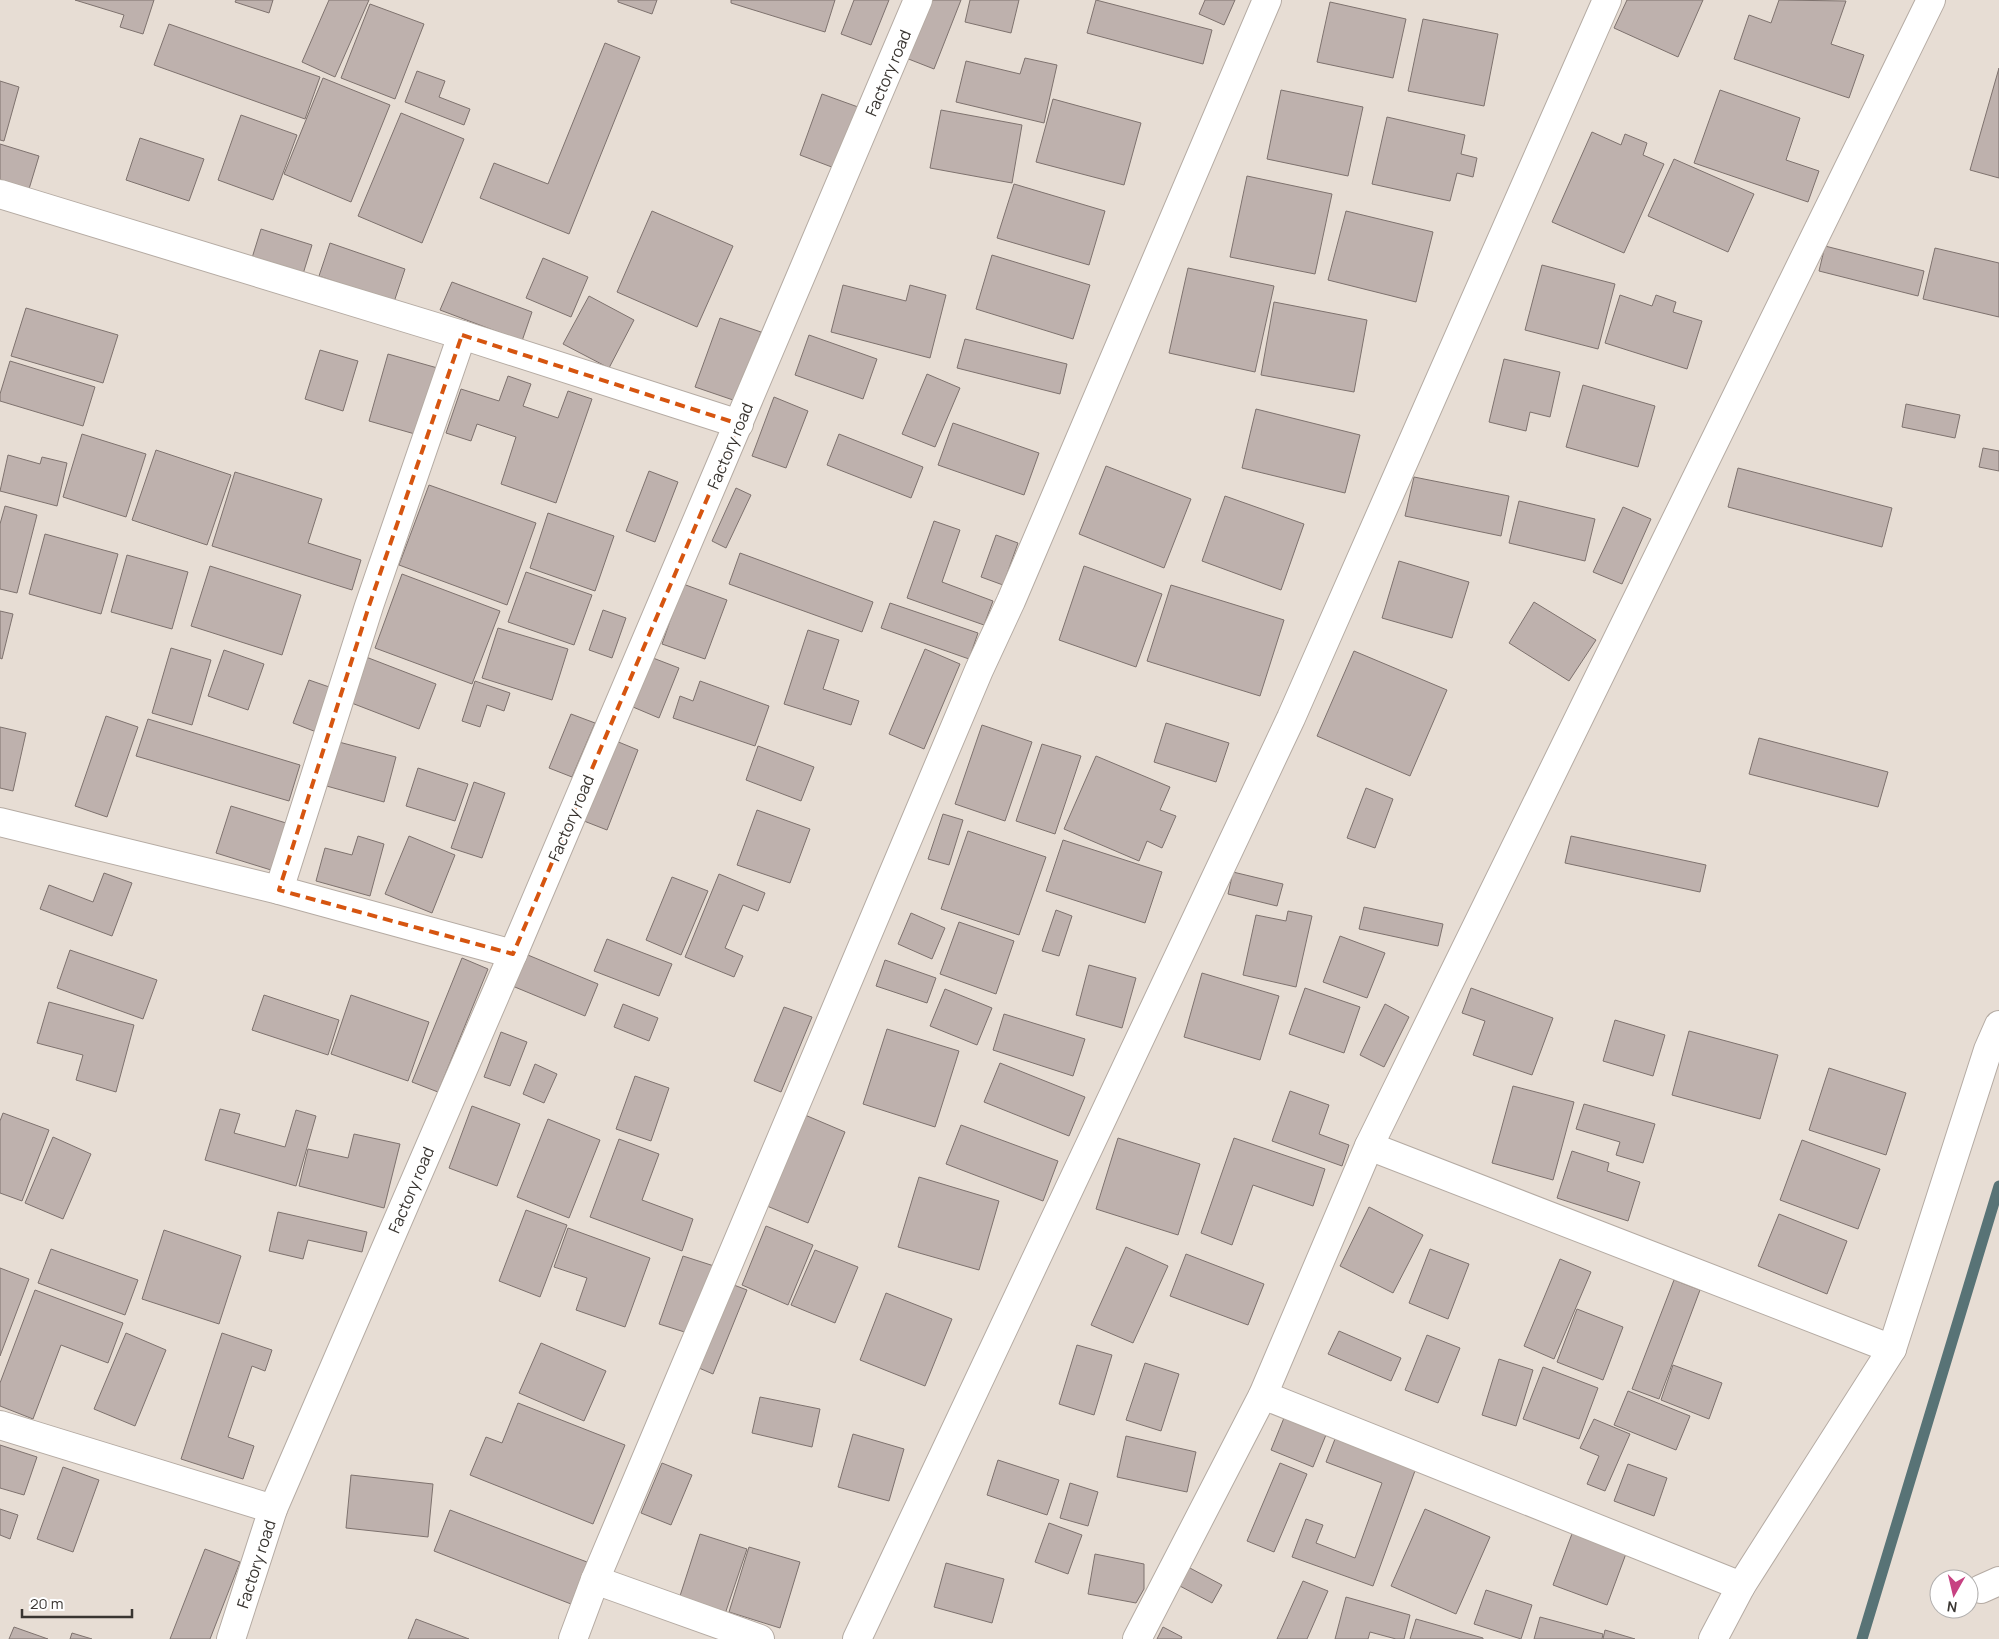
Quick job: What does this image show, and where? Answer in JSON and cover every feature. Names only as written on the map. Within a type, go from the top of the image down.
[{"type":"street","name":"Factory road","points":[[232,1639],[274,1509],[513,954],[918,0]]},
{"type":"street","points":[[573,1639],[594,1580],[979,670],[1015,592],[1266,0]]},
{"type":"street","points":[[857,1639],[1290,718],[1607,0]]},
{"type":"street","points":[[1137,1639],[1262,1395],[1369,1146],[1931,0]]},
{"type":"street","points":[[0,194],[462,336],[739,424]]},
{"type":"street","points":[[278,890],[369,606],[462,336]]},
{"type":"street","points":[[0,822],[278,890],[513,954]]},
{"type":"street","points":[[1713,1639],[1741,1586],[1892,1348],[1988,1050],[1999,1025]]},
{"type":"street","points":[[1369,1146],[1892,1348]]},
{"type":"street","points":[[1262,1395],[1741,1586]]},
{"type":"street","points":[[0,1425],[274,1509]]},
{"type":"street","points":[[594,1580],[760,1639]]},
{"type":"highlighted area","points":[[462,335],[739,424],[513,954],[279,890],[369,606]]},
{"type":"building","points":[[75,0],[154,0],[143,34],[120,27],[124,15]]},
{"type":"building","points":[[236,0],[273,0],[269,13],[235,2]]},
{"type":"building","points":[[329,0],[369,0],[335,77],[302,62]]},
{"type":"building","points":[[618,0],[657,0],[652,14],[618,2]]},
{"type":"building","points":[[731,0],[835,0],[825,32],[731,3]]},
{"type":"building","points":[[854,0],[889,0],[871,45],[841,34]]},
{"type":"building","points":[[929,0],[961,0],[934,69],[906,58]]},
{"type":"building","points":[[970,0],[1019,0],[1011,33],[965,22]]},
{"type":"building","points":[[1096,0],[1212,30],[1203,64],[1087,33]]},
{"type":"building","points":[[1205,0],[1235,0],[1224,25],[1199,14]]},
{"type":"building","points":[[1627,0],[1703,0],[1678,57],[1614,28]]},
{"type":"building","points":[[1779,0],[1846,1],[1831,44],[1864,55],[1849,98],[1734,59],[1749,15],[1771,23]]},
{"type":"building","points":[[1330,2],[1406,19],[1393,78],[1317,62]]},
{"type":"building","points":[[370,4],[424,24],[395,99],[341,78]]},
{"type":"building","points":[[1423,19],[1498,34],[1484,106],[1408,91]]},
{"type":"building","points":[[169,24],[320,77],[305,119],[154,65]]},
{"type":"building","points":[[605,43],[640,57],[569,234],[480,198],[494,163],[548,184]]},
{"type":"building","points":[[1025,58],[1057,65],[1044,123],[956,102],[966,61],[1020,74]]},
{"type":"building","points":[[1999,68],[1999,178],[1970,170]]},
{"type":"building","points":[[417,71],[445,81],[439,97],[470,109],[464,125],[405,102]]},
{"type":"building","points":[[323,78],[390,105],[351,202],[284,174]]},
{"type":"building","points":[[0,81],[19,87],[4,141],[0,140]]},
{"type":"building","points":[[1281,90],[1363,107],[1348,176],[1267,159]]},
{"type":"building","points":[[1720,90],[1800,118],[1786,160],[1819,171],[1808,202],[1694,163]]},
{"type":"building","points":[[822,94],[858,107],[837,169],[800,155]]},
{"type":"building","points":[[1053,99],[1141,123],[1124,185],[1036,162]]},
{"type":"building","points":[[941,110],[1022,125],[1012,183],[930,168]]},
{"type":"building","points":[[401,113],[464,139],[422,243],[358,216]]},
{"type":"building","points":[[241,115],[297,135],[273,200],[218,180]]},
{"type":"building","points":[[1387,117],[1465,135],[1461,154],[1477,158],[1473,177],[1457,173],[1450,201],[1372,184]]},
{"type":"building","points":[[1592,132],[1621,145],[1625,134],[1647,143],[1643,155],[1664,164],[1624,253],[1552,222]]},
{"type":"building","points":[[140,138],[204,159],[189,201],[126,180]]},
{"type":"building","points":[[0,144],[39,156],[29,189],[0,180]]},
{"type":"building","points":[[1674,159],[1754,194],[1728,252],[1648,216]]},
{"type":"building","points":[[1247,176],[1332,194],[1315,274],[1230,257]]},
{"type":"building","points":[[1014,184],[1105,211],[1089,265],[997,238]]},
{"type":"building","points":[[652,211],[733,246],[697,327],[617,292]]},
{"type":"building","points":[[1346,211],[1433,232],[1416,302],[1328,280]]},
{"type":"building","points":[[261,229],[312,245],[303,274],[252,258]]},
{"type":"building","points":[[330,243],[405,269],[394,302],[319,276]]},
{"type":"building","points":[[1825,246],[1924,271],[1918,296],[1819,271]]},
{"type":"building","points":[[1935,248],[1999,263],[1999,317],[1923,299]]},
{"type":"building","points":[[992,255],[1090,285],[1073,339],[976,309]]},
{"type":"building","points":[[543,258],[588,277],[571,317],[526,298]]},
{"type":"building","points":[[1542,265],[1615,284],[1598,349],[1525,330]]},
{"type":"building","points":[[1188,268],[1274,286],[1255,372],[1169,353]]},
{"type":"building","points":[[452,282],[532,312],[522,341],[440,310]]},
{"type":"building","points":[[843,285],[906,301],[910,285],[946,295],[930,358],[831,332]]},
{"type":"building","points":[[1620,295],[1652,306],[1656,295],[1676,302],[1673,312],[1702,321],[1687,369],[1605,343]]},
{"type":"building","points":[[589,296],[634,320],[609,368],[563,344]]},
{"type":"building","points":[[1274,302],[1367,320],[1354,392],[1261,375]]},
{"type":"building","points":[[26,308],[118,335],[103,383],[11,356]]},
{"type":"building","points":[[720,318],[761,332],[736,401],[695,387]]},
{"type":"building","points":[[809,335],[877,359],[863,399],[795,375]]},
{"type":"building","points":[[965,339],[1067,364],[1060,394],[957,368]]},
{"type":"building","points":[[320,350],[358,361],[343,411],[305,399]]},
{"type":"building","points":[[388,354],[441,369],[422,436],[369,421]]},
{"type":"building","points":[[1504,359],[1560,372],[1550,417],[1530,412],[1526,431],[1489,422]]},
{"type":"building","points":[[10,361],[95,387],[83,426],[0,401],[0,394]]},
{"type":"building","points":[[927,374],[960,388],[935,447],[902,434]]},
{"type":"building","points":[[508,376],[531,384],[523,406],[558,418],[568,391],[592,399],[556,503],[501,484],[516,437],[477,424],[471,441],[446,433],[461,389],[499,401]]},
{"type":"building","points":[[1583,385],[1655,406],[1638,467],[1566,447]]},
{"type":"building","points":[[774,397],[808,411],[786,468],[752,456]]},
{"type":"building","points":[[1906,404],[1960,415],[1955,438],[1902,427]]},
{"type":"building","points":[[1256,409],[1360,435],[1345,493],[1242,468]]},
{"type":"building","points":[[953,423],[1039,453],[1024,495],[938,465]]},
{"type":"building","points":[[82,434],[146,454],[126,517],[63,497]]},
{"type":"building","points":[[839,434],[923,467],[911,498],[827,465]]},
{"type":"building","points":[[1983,448],[1999,451],[1999,471],[1979,467]]},
{"type":"building","points":[[156,450],[231,475],[207,545],[132,520]]},
{"type":"building","points":[[8,455],[40,464],[42,457],[67,463],[57,506],[0,491]]},
{"type":"building","points":[[1106,466],[1191,499],[1164,568],[1079,534]]},
{"type":"building","points":[[1738,468],[1892,508],[1882,547],[1728,507]]},
{"type":"building","points":[[649,471],[678,482],[655,542],[626,531]]},
{"type":"building","points":[[235,472],[322,499],[308,543],[361,560],[352,590],[212,546]]},
{"type":"building","points":[[1414,477],[1509,496],[1501,536],[1405,516]]},
{"type":"building","points":[[429,485],[536,523],[507,605],[399,565]]},
{"type":"building","points":[[736,488],[751,495],[726,548],[712,541]]},
{"type":"building","points":[[1225,496],[1304,524],[1281,590],[1202,561]]},
{"type":"building","points":[[1519,501],[1595,519],[1585,561],[1509,543]]},
{"type":"building","points":[[5,506],[37,515],[17,593],[0,589],[0,524]]},
{"type":"building","points":[[1623,507],[1651,519],[1622,584],[1593,572]]},
{"type":"building","points":[[548,513],[614,536],[595,591],[530,568]]},
{"type":"building","points":[[934,521],[960,530],[942,582],[993,601],[984,625],[907,598]]},
{"type":"building","points":[[45,534],[118,554],[101,614],[29,594]]},
{"type":"building","points":[[996,535],[1018,543],[1003,585],[981,577]]},
{"type":"building","points":[[740,553],[873,602],[862,632],[729,584]]},
{"type":"building","points":[[127,555],[188,572],[172,629],[111,612]]},
{"type":"building","points":[[1399,561],[1469,582],[1452,638],[1382,618]]},
{"type":"building","points":[[210,566],[301,595],[282,655],[191,626]]},
{"type":"building","points":[[1084,566],[1162,594],[1136,667],[1059,640]]},
{"type":"building","points":[[526,572],[592,595],[574,645],[508,622]]},
{"type":"building","points":[[402,574],[500,611],[472,684],[375,648]]},
{"type":"building","points":[[683,584],[727,600],[705,659],[662,644]]},
{"type":"building","points":[[1171,585],[1284,620],[1260,696],[1147,661]]},
{"type":"building","points":[[1534,602],[1596,640],[1569,681],[1509,643]]},
{"type":"building","points":[[890,603],[978,633],[969,659],[881,628]]},
{"type":"building","points":[[603,610],[626,618],[612,658],[589,650]]},
{"type":"building","points":[[0,611],[13,614],[2,659],[0,658]]},
{"type":"building","points":[[498,628],[568,649],[552,700],[482,678]]},
{"type":"building","points":[[808,630],[839,640],[823,689],[859,701],[851,725],[784,704]]},
{"type":"building","points":[[171,648],[211,660],[192,725],[152,713]]},
{"type":"building","points":[[925,649],[960,664],[924,749],[889,734]]},
{"type":"building","points":[[224,650],[264,664],[248,710],[208,696]]},
{"type":"building","points":[[1354,651],[1447,690],[1410,776],[1317,736]]},
{"type":"building","points":[[366,657],[436,684],[419,729],[349,702]]},
{"type":"building","points":[[653,658],[679,668],[659,718],[633,707]]},
{"type":"building","points":[[309,680],[335,689],[319,733],[293,723]]},
{"type":"building","points":[[475,681],[510,693],[504,711],[487,705],[480,727],[462,721]]},
{"type":"building","points":[[700,681],[769,706],[755,746],[673,718],[680,696],[693,701]]},
{"type":"building","points":[[571,714],[595,723],[572,777],[549,768]]},
{"type":"building","points":[[106,716],[138,727],[107,817],[75,806]]},
{"type":"building","points":[[148,719],[300,765],[289,801],[136,756]]},
{"type":"building","points":[[1166,723],[1229,743],[1216,782],[1154,762]]},
{"type":"building","points":[[982,725],[1032,742],[1005,821],[955,804]]},
{"type":"building","points":[[0,727],[26,733],[13,791],[0,788]]},
{"type":"building","points":[[1759,738],[1888,772],[1878,807],[1749,774]]},
{"type":"building","points":[[335,741],[396,757],[384,802],[323,785]]},
{"type":"building","points":[[616,741],[638,750],[607,830],[584,821]]},
{"type":"building","points":[[1042,744],[1081,756],[1055,834],[1016,821]]},
{"type":"building","points":[[758,746],[814,767],[801,801],[746,780]]},
{"type":"building","points":[[1096,756],[1170,787],[1160,810],[1176,816],[1162,848],[1147,841],[1139,861],[1064,829]]},
{"type":"building","points":[[418,768],[468,784],[455,821],[406,806]]},
{"type":"building","points":[[474,782],[505,793],[482,858],[451,848]]},
{"type":"building","points":[[1366,788],[1393,799],[1375,848],[1347,838]]},
{"type":"building","points":[[231,806],[286,823],[271,870],[216,853]]},
{"type":"building","points":[[757,810],[810,829],[790,883],[737,865]]},
{"type":"building","points":[[943,814],[963,820],[949,865],[928,859]]},
{"type":"building","points":[[968,831],[1046,857],[1019,935],[941,909]]},
{"type":"building","points":[[358,836],[384,844],[370,896],[316,881],[325,848],[352,855]]},
{"type":"building","points":[[409,836],[455,855],[432,913],[385,894]]},
{"type":"building","points":[[1571,836],[1706,865],[1700,892],[1565,863]]},
{"type":"building","points":[[1063,840],[1162,872],[1145,923],[1046,891]]},
{"type":"building","points":[[1233,872],[1283,884],[1277,906],[1228,894]]},
{"type":"building","points":[[104,873],[132,883],[112,936],[40,909],[49,885],[93,902]]},
{"type":"building","points":[[719,874],[765,893],[758,911],[743,905],[725,948],[743,956],[734,977],[685,957]]},
{"type":"building","points":[[672,877],[708,891],[681,955],[646,940]]},
{"type":"building","points":[[1364,907],[1443,924],[1438,946],[1359,929]]},
{"type":"building","points":[[1056,910],[1072,916],[1059,956],[1042,951]]},
{"type":"building","points":[[1288,911],[1312,916],[1296,987],[1243,975],[1256,915],[1286,921]]},
{"type":"building","points":[[911,913],[945,928],[932,959],[898,944]]},
{"type":"building","points":[[959,922],[1014,941],[996,994],[940,974]]},
{"type":"building","points":[[1340,936],[1385,953],[1367,998],[1323,982]]},
{"type":"building","points":[[607,939],[672,964],[659,996],[594,971]]},
{"type":"building","points":[[70,950],[157,980],[143,1019],[57,988]]},
{"type":"building","points":[[523,953],[598,984],[585,1016],[510,985]]},
{"type":"building","points":[[462,958],[488,969],[438,1092],[412,1082]]},
{"type":"building","points":[[885,960],[936,978],[927,1003],[876,986]]},
{"type":"building","points":[[1089,965],[1136,978],[1122,1028],[1076,1015]]},
{"type":"building","points":[[1202,973],[1279,996],[1260,1060],[1184,1037]]},
{"type":"building","points":[[1305,988],[1360,1007],[1344,1053],[1289,1034]]},
{"type":"building","points":[[1471,988],[1553,1018],[1532,1075],[1473,1055],[1485,1021],[1462,1013]]},
{"type":"building","points":[[945,989],[992,1008],[977,1045],[930,1026]]},
{"type":"building","points":[[264,995],[339,1020],[328,1055],[252,1030]]},
{"type":"building","points":[[351,995],[429,1022],[408,1081],[331,1054]]},
{"type":"building","points":[[49,1002],[134,1025],[116,1092],[76,1080],[83,1055],[37,1043]]},
{"type":"building","points":[[623,1004],[658,1018],[649,1041],[614,1027]]},
{"type":"building","points":[[1385,1004],[1409,1017],[1384,1067],[1360,1055]]},
{"type":"building","points":[[784,1007],[812,1017],[781,1092],[754,1081]]},
{"type":"building","points":[[1004,1014],[1085,1039],[1073,1076],[993,1050]]},
{"type":"building","points":[[1615,1020],[1665,1035],[1653,1076],[1603,1061]]},
{"type":"building","points":[[887,1029],[959,1051],[935,1127],[863,1104]]},
{"type":"building","points":[[1689,1031],[1778,1055],[1760,1119],[1672,1095]]},
{"type":"building","points":[[501,1032],[527,1042],[510,1086],[484,1077]]},
{"type":"building","points":[[1000,1063],[1085,1097],[1069,1136],[984,1102]]},
{"type":"building","points":[[535,1064],[557,1074],[544,1103],[523,1094]]},
{"type":"building","points":[[1829,1068],[1906,1093],[1886,1155],[1809,1130]]},
{"type":"building","points":[[635,1076],[669,1088],[651,1141],[616,1129]]},
{"type":"building","points":[[1513,1086],[1574,1102],[1553,1180],[1492,1163]]},
{"type":"building","points":[[1290,1091],[1329,1105],[1319,1134],[1349,1145],[1342,1166],[1272,1141]]},
{"type":"building","points":[[1584,1104],[1655,1124],[1643,1163],[1616,1155],[1620,1142],[1576,1129]]},
{"type":"building","points":[[472,1106],[520,1124],[497,1186],[449,1168]]},
{"type":"building","points":[[220,1109],[240,1114],[234,1133],[285,1147],[296,1110],[316,1116],[296,1186],[205,1160]]},
{"type":"building","points":[[3,1113],[49,1130],[22,1201],[0,1193],[0,1121]]},
{"type":"building","points":[[805,1115],[845,1132],[808,1223],[767,1206]]},
{"type":"building","points":[[548,1119],[600,1140],[569,1218],[517,1197]]},
{"type":"building","points":[[961,1125],[1058,1161],[1043,1201],[946,1164]]},
{"type":"building","points":[[354,1134],[400,1144],[384,1208],[299,1186],[308,1149],[348,1158]]},
{"type":"building","points":[[53,1137],[91,1154],[63,1219],[25,1203]]},
{"type":"building","points":[[1118,1138],[1200,1164],[1178,1235],[1096,1209]]},
{"type":"building","points":[[1234,1138],[1325,1169],[1313,1206],[1253,1185],[1232,1245],[1201,1233]]},
{"type":"building","points":[[619,1139],[659,1154],[642,1200],[693,1219],[682,1251],[590,1217]]},
{"type":"building","points":[[1802,1140],[1880,1169],[1858,1229],[1780,1200]]},
{"type":"building","points":[[1572,1151],[1609,1163],[1607,1171],[1640,1182],[1628,1221],[1557,1198]]},
{"type":"building","points":[[919,1177],[999,1201],[979,1270],[898,1247]]},
{"type":"building","points":[[1369,1207],[1423,1235],[1393,1293],[1340,1266]]},
{"type":"building","points":[[526,1210],[567,1225],[540,1297],[499,1281]]},
{"type":"building","points":[[278,1212],[367,1232],[362,1252],[308,1240],[303,1259],[269,1251]]},
{"type":"building","points":[[1779,1214],[1847,1241],[1827,1294],[1758,1266]]},
{"type":"building","points":[[766,1226],[813,1245],[788,1305],[742,1285]]},
{"type":"building","points":[[568,1228],[650,1258],[625,1327],[576,1310],[587,1278],[554,1267]]},
{"type":"building","points":[[164,1230],[241,1256],[219,1324],[142,1299]]},
{"type":"building","points":[[1126,1247],[1168,1266],[1133,1343],[1091,1325]]},
{"type":"building","points":[[51,1249],[138,1280],[125,1315],[38,1283]]},
{"type":"building","points":[[1430,1249],[1469,1264],[1448,1319],[1409,1303]]},
{"type":"building","points":[[815,1250],[858,1267],[835,1323],[791,1305]]},
{"type":"building","points":[[1186,1254],[1264,1284],[1248,1325],[1170,1296]]},
{"type":"building","points":[[683,1256],[714,1266],[691,1334],[659,1324]]},
{"type":"building","points":[[1560,1259],[1591,1272],[1554,1359],[1524,1346]]},
{"type":"building","points":[[0,1268],[29,1279],[0,1356]]},
{"type":"building","points":[[1674,1280],[1700,1290],[1659,1399],[1632,1389]]},
{"type":"building","points":[[726,1282],[747,1290],[713,1374],[692,1365]]},
{"type":"building","points":[[35,1290],[123,1323],[108,1363],[61,1345],[33,1419],[0,1406],[0,1383]]},
{"type":"building","points":[[886,1293],[952,1319],[925,1386],[860,1360]]},
{"type":"building","points":[[1577,1309],[1623,1327],[1603,1380],[1557,1362]]},
{"type":"building","points":[[1339,1331],[1401,1358],[1391,1381],[1328,1354]]},
{"type":"building","points":[[126,1333],[166,1350],[135,1426],[94,1409]]},
{"type":"building","points":[[222,1333],[272,1350],[265,1371],[252,1366],[228,1437],[254,1446],[243,1479],[181,1459]]},
{"type":"building","points":[[1427,1335],[1460,1348],[1438,1403],[1405,1390]]},
{"type":"building","points":[[541,1343],[606,1371],[584,1421],[519,1393]]},
{"type":"building","points":[[1077,1345],[1112,1355],[1094,1415],[1059,1404]]},
{"type":"building","points":[[1499,1359],[1533,1370],[1516,1426],[1482,1415]]},
{"type":"building","points":[[1145,1363],[1179,1374],[1161,1431],[1126,1420]]},
{"type":"building","points":[[1673,1365],[1722,1383],[1709,1419],[1661,1400]]},
{"type":"building","points":[[1543,1367],[1598,1388],[1579,1439],[1523,1419]]},
{"type":"building","points":[[1628,1391],[1690,1416],[1676,1450],[1614,1425]]},
{"type":"building","points":[[760,1397],[820,1409],[812,1447],[752,1433]]},
{"type":"building","points":[[518,1403],[625,1445],[593,1524],[470,1475],[486,1437],[502,1443]]},
{"type":"building","points":[[1288,1408],[1330,1425],[1313,1467],[1271,1450]]},
{"type":"building","points":[[1594,1419],[1630,1434],[1605,1491],[1587,1484],[1599,1456],[1580,1448]]},
{"type":"building","points":[[853,1434],[904,1449],[889,1501],[838,1487]]},
{"type":"building","points":[[1126,1436],[1196,1452],[1187,1492],[1117,1477]]},
{"type":"building","points":[[1335,1439],[1416,1468],[1373,1586],[1292,1557],[1306,1519],[1323,1525],[1316,1543],[1355,1558],[1382,1483],[1326,1462]]},
{"type":"building","points":[[0,1445],[37,1457],[24,1495],[0,1488]]},
{"type":"building","points":[[998,1460],[1059,1480],[1047,1515],[987,1495]]},
{"type":"building","points":[[662,1463],[692,1475],[671,1525],[641,1513]]},
{"type":"building","points":[[1280,1463],[1307,1474],[1274,1552],[1247,1541]]},
{"type":"building","points":[[1628,1464],[1667,1478],[1654,1516],[1614,1501]]},
{"type":"building","points":[[63,1467],[99,1480],[73,1552],[37,1539]]},
{"type":"building","points":[[351,1475],[433,1484],[428,1537],[346,1528]]},
{"type":"building","points":[[1070,1483],[1098,1492],[1088,1526],[1060,1518]]},
{"type":"building","points":[[0,1509],[18,1515],[10,1539],[0,1535]]},
{"type":"building","points":[[1425,1509],[1490,1537],[1456,1614],[1391,1586]]},
{"type":"building","points":[[450,1510],[587,1562],[571,1604],[434,1551]]},
{"type":"building","points":[[1049,1523],[1082,1535],[1068,1574],[1035,1562]]},
{"type":"building","points":[[1573,1531],[1627,1551],[1607,1605],[1553,1585]]},
{"type":"building","points":[[700,1534],[747,1549],[725,1614],[679,1599]]},
{"type":"building","points":[[749,1547],[800,1562],[780,1628],[729,1612]]},
{"type":"building","points":[[205,1549],[240,1562],[210,1639],[170,1639]]},
{"type":"building","points":[[1095,1554],[1144,1564],[1144,1589],[1136,1603],[1088,1594]]},
{"type":"building","points":[[946,1563],[1004,1579],[992,1623],[934,1607]]},
{"type":"building","points":[[1188,1567],[1222,1585],[1212,1603],[1178,1585]]},
{"type":"building","points":[[1303,1581],[1328,1591],[1307,1639],[1277,1639]]},
{"type":"building","points":[[1486,1590],[1532,1605],[1521,1639],[1474,1624]]},
{"type":"building","points":[[1346,1597],[1410,1615],[1404,1639],[1396,1639],[1370,1632],[1368,1639],[1335,1639]]},
{"type":"building","points":[[1540,1617],[1603,1634],[1602,1639],[1534,1639]]},
{"type":"building","points":[[416,1619],[469,1639],[408,1639]]},
{"type":"building","points":[[1416,1619],[1483,1638],[1483,1639],[1410,1639]]},
{"type":"building","points":[[14,1627],[48,1639],[9,1639]]},
{"type":"building","points":[[1163,1627],[1182,1637],[1181,1639],[1157,1639]]},
{"type":"building","points":[[1605,1630],[1635,1639],[1603,1639]]},
{"type":"building","points":[[72,1633],[92,1639],[70,1639]]},
{"type":"waterway","points":[[1862,1639],[1999,1186]]}]
